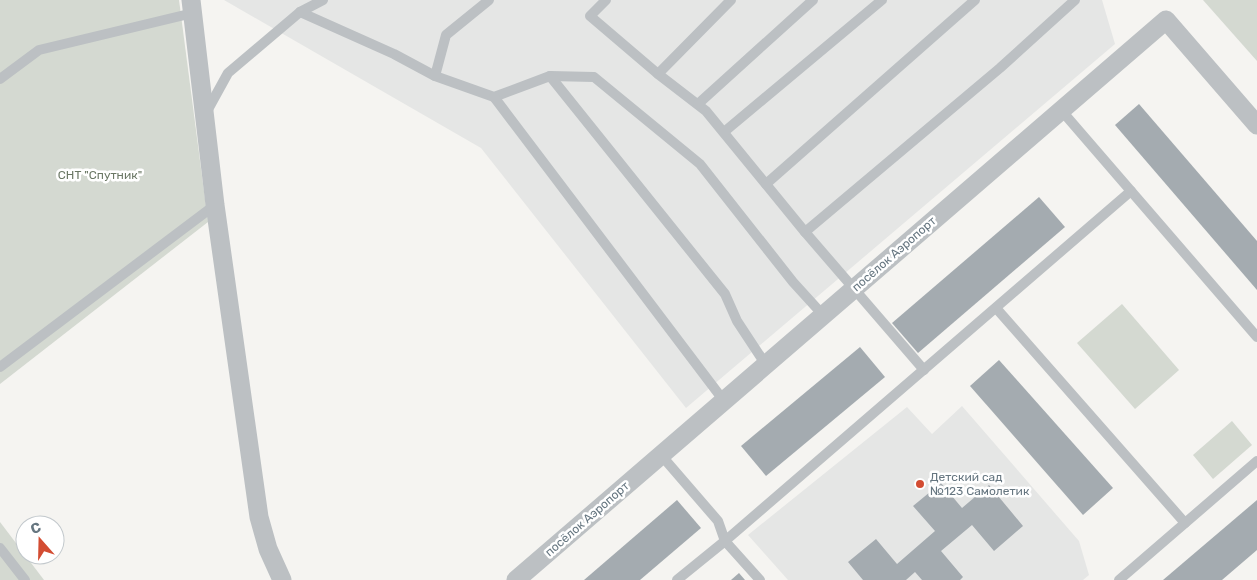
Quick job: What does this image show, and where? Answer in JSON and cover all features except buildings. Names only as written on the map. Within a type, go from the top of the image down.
[{"type":"street","points":[[192,7],[215,205],[259,516],[268,549],[282,580]]},
{"type":"street","name":"посёлок Аэропорт","points":[[516,580],[1166,20],[1257,125]]},
{"type":"lane","points":[[205,115],[228,73],[300,12],[323,0]]},
{"type":"lane","points":[[435,76],[446,35],[488,0]]},
{"type":"lane","points":[[606,0],[590,16],[658,74],[706,111],[805,232],[924,370]]},
{"type":"lane","points":[[658,74],[731,0]]},
{"type":"lane","points":[[698,104],[813,0]]},
{"type":"lane","points":[[724,132],[882,0]]},
{"type":"lane","points":[[766,184],[975,0]]},
{"type":"lane","points":[[805,232],[1000,68],[1075,0]]},
{"type":"lane","points":[[0,79],[39,50],[192,7]]},
{"type":"lane","points":[[300,12],[394,54],[435,76],[494,98],[724,401]]},
{"type":"lane","points":[[494,98],[550,76],[594,77],[700,164],[793,282],[823,315]]},
{"type":"lane","points":[[550,76],[725,294],[736,321],[766,365]]},
{"type":"lane","points":[[1061,110],[1257,337]]},
{"type":"lane","points":[[677,580],[725,541],[1131,191]]},
{"type":"lane","points":[[0,367],[215,205]]},
{"type":"lane","points":[[996,308],[1185,523]]},
{"type":"lane","points":[[661,455],[718,522],[725,541],[760,580]]},
{"type":"lane","points":[[1119,580],[1257,461]]},
{"type":"lane","points":[[0,548],[25,580]]},
{"type":"shaded area","points":[[224,0],[1102,0],[1115,44],[686,408],[481,148]]},
{"type":"shaded area","name":"Детский сад №123 Самолетик","points":[[962,406],[1079,541],[1089,575],[1083,580],[788,580],[748,535],[907,407],[932,434]]},
{"type":"green space","name":"СНТ \"Спутник\"","points":[[0,0],[179,0],[208,222],[0,384]]},
{"type":"green space","points":[[1203,0],[1257,0],[1257,61]]},
{"type":"green space","points":[[1122,304],[1179,370],[1135,409],[1077,343]]},
{"type":"green space","points":[[1232,421],[1252,445],[1213,479],[1193,455]]},
{"type":"green space","points":[[0,522],[15,542],[15,565],[33,565],[44,580],[0,580]]},
{"type":"place","name":"Детский сад №123 Самолетик","points":[[920,484]]}]
